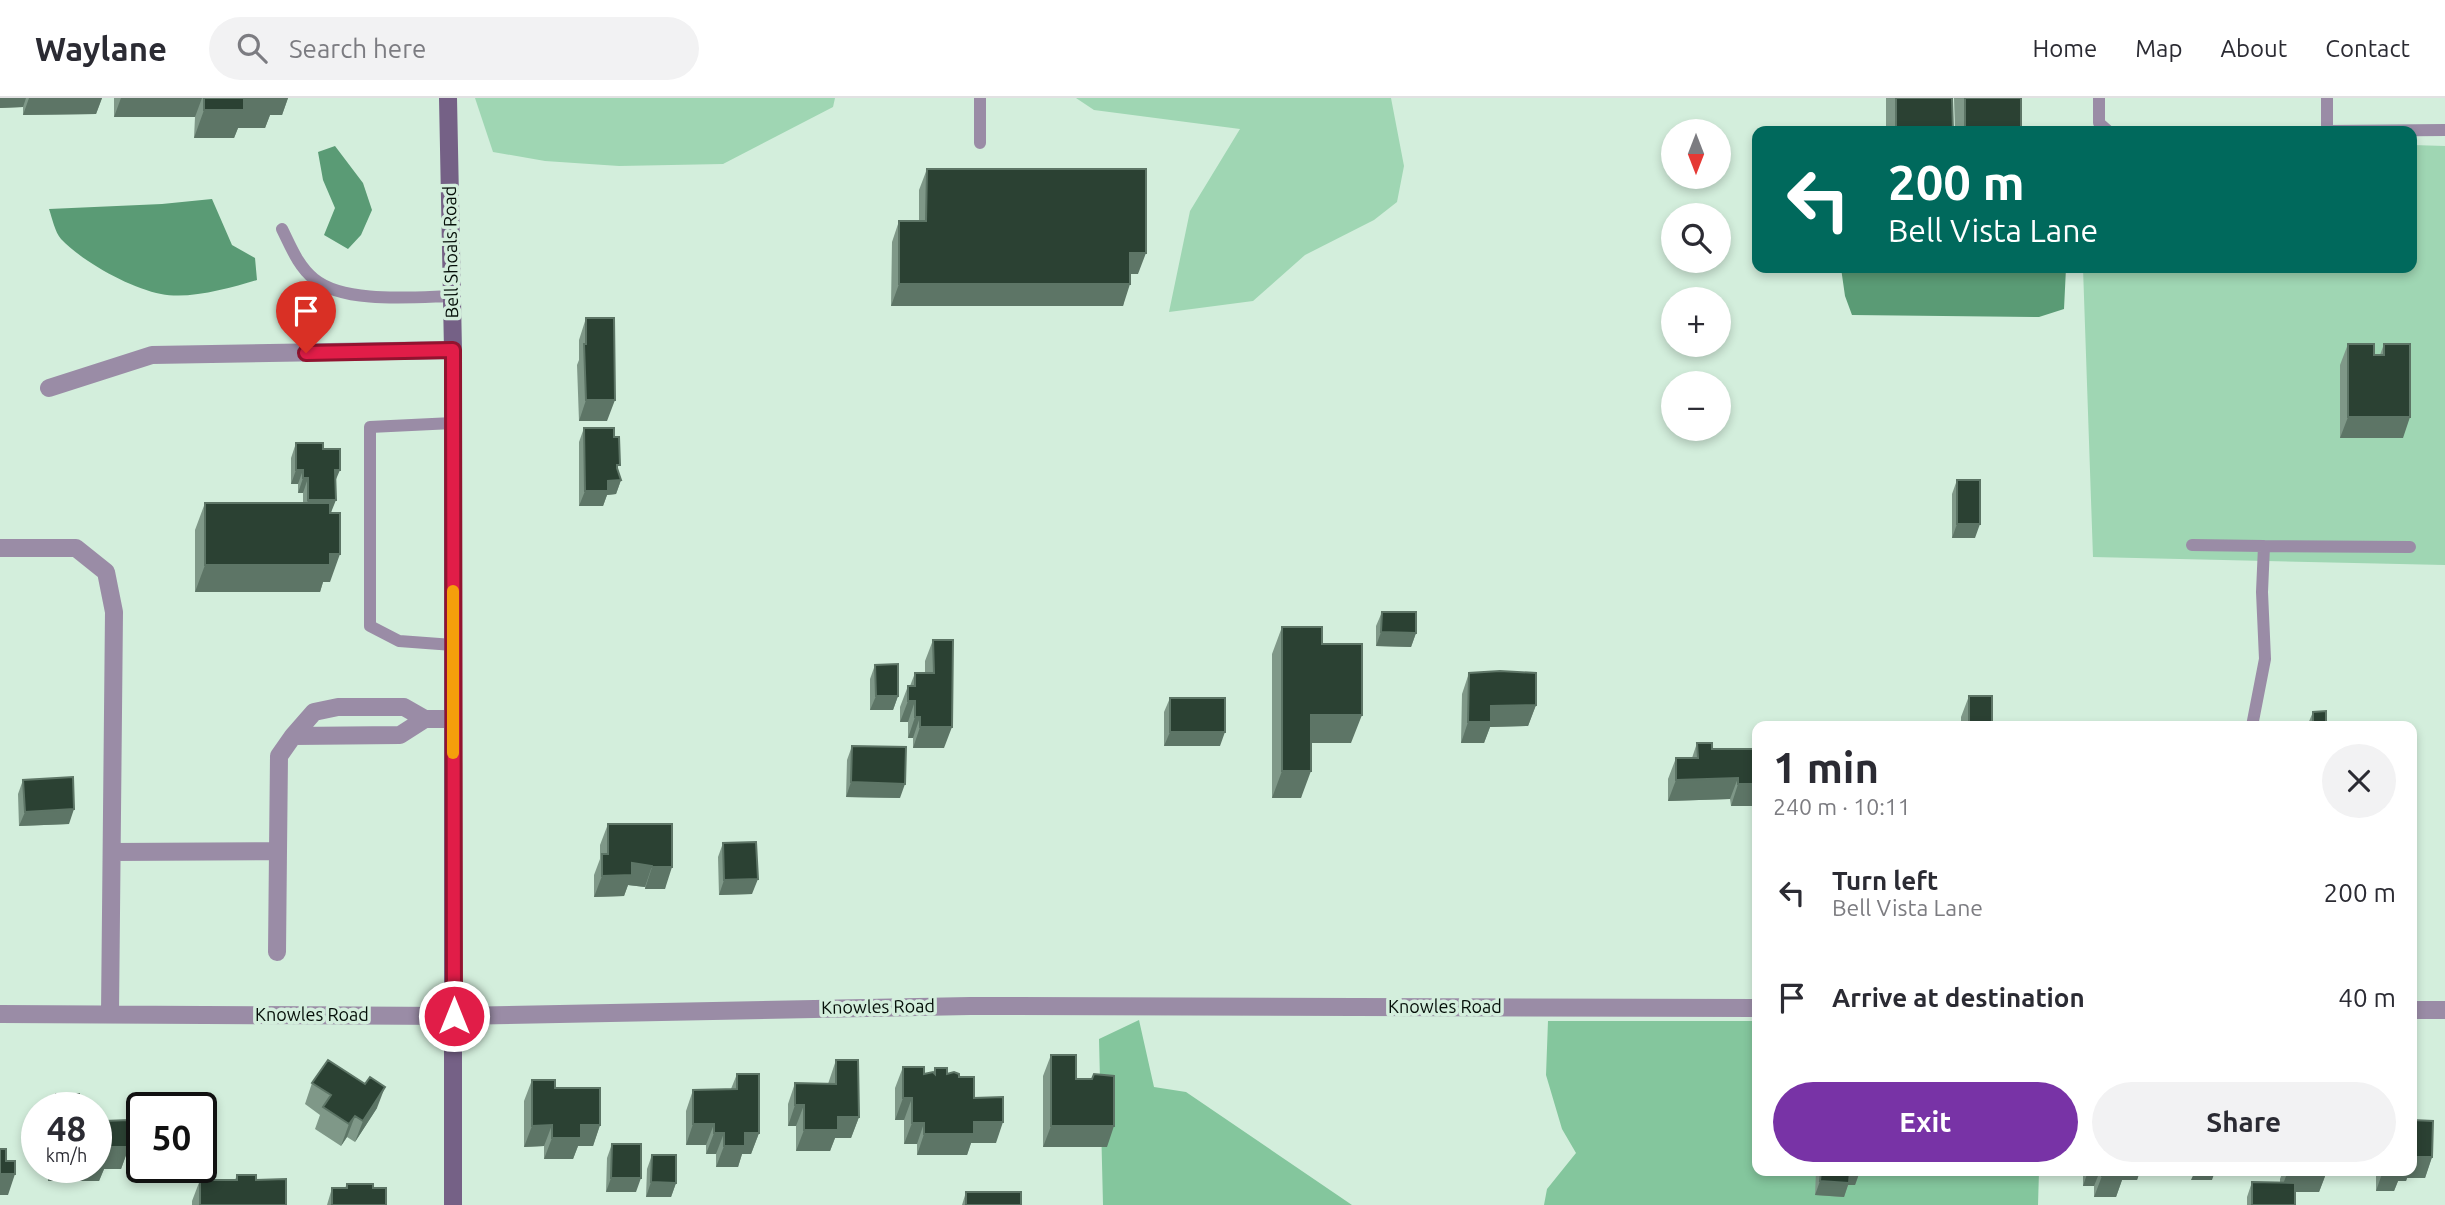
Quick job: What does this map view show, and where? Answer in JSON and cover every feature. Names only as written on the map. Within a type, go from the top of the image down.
[{"type":"main road","name":"Bell Shoals Road","points":[[448,98],[453,350],[453,1205]]},
{"type":"street","points":[[49,388],[152,355],[453,350]]},
{"type":"street","points":[[0,548],[76,548],[106,572],[114,612],[110,1014]]},
{"type":"street","points":[[277,952],[279,756],[293,736],[314,712],[347,707],[404,708],[425,719],[453,719]]},
{"type":"street","points":[[347,707],[347,736]]},
{"type":"street","points":[[293,736],[400,735],[425,719]]},
{"type":"street","points":[[112,852],[278,850]]},
{"type":"street","name":"Knowles Road","points":[[0,1014],[454,1016],[970,1006],[1752,1008]]},
{"type":"street","points":[[2417,1010],[2445,1010]]},
{"type":"lane","points":[[980,98],[980,143]]},
{"type":"lane","points":[[2099,98],[2103,126]]},
{"type":"lane","points":[[2326,126],[2327,98]]},
{"type":"lane","points":[[2417,130],[2445,130]]},
{"type":"lane","points":[[282,229],[295,257],[304,269],[315,280],[344,294],[452,296]]},
{"type":"lane","points":[[453,423],[369,427],[370,626],[399,641],[453,645]]},
{"type":"lane","points":[[2192,545],[2410,547]]},
{"type":"lane","points":[[2253,721],[2265,659],[2262,592],[2264,546]]},
{"type":"shaded area","points":[[475,98],[835,98],[833,107],[723,164],[619,166],[545,161],[493,152]]},
{"type":"shaded area","points":[[1076,98],[1391,98],[1404,166],[1397,202],[1374,220],[1305,255],[1253,301],[1169,312],[1190,211],[1240,129],[1094,110]]},
{"type":"shaded area","points":[[2417,145],[2445,146],[2445,565],[2093,557],[2083,273],[2417,273]]},
{"type":"shaded area","points":[[335,146],[363,183],[372,210],[361,235],[348,249],[324,235],[335,208],[323,180],[318,152]]},
{"type":"shaded area","points":[[212,199],[232,245],[255,258],[257,280],[184,295],[149,291],[94,265],[61,239],[49,209],[162,204]]},
{"type":"shaded area","points":[[1842,273],[2066,273],[2064,309],[2039,317],[1852,315],[1845,296]]},
{"type":"shaded area","points":[[1139,1020],[1154,1087],[1186,1092],[1352,1205],[1103,1205],[1099,1039]]},
{"type":"shaded area","points":[[1548,1021],[1752,1021],[1752,1176],[2039,1176],[2038,1205],[1544,1205],[1547,1189],[1576,1153],[1562,1129],[1546,1075]]},
{"type":"building","points":[[204,98],[275,100],[244,100],[244,110],[204,110]]},
{"type":"building","points":[[1896,98],[1952,98],[1953,126],[1896,126]]},
{"type":"building","points":[[1965,98],[2021,98],[2021,126],[1965,126]]},
{"type":"building","points":[[927,169],[1146,169],[1146,253],[1130,253],[1130,284],[899,284],[899,221],[926,221]]},
{"type":"building","points":[[586,318],[614,318],[615,400],[586,400]]},
{"type":"building","points":[[2348,344],[2374,344],[2374,355],[2384,355],[2384,344],[2410,344],[2410,417],[2348,417]]},
{"type":"building","points":[[584,428],[614,428],[614,437],[619,437],[620,465],[617,465],[617,468],[621,480],[608,481],[608,491],[585,491]]},
{"type":"building","points":[[296,443],[323,443],[323,449],[340,449],[340,470],[335,470],[336,500],[308,500],[308,478],[303,478],[303,470],[296,470]]},
{"type":"building","points":[[1957,480],[1980,480],[1980,524],[1957,524]]},
{"type":"building","points":[[205,503],[330,503],[330,513],[340,513],[340,554],[330,554],[330,565],[205,565]]},
{"type":"building","points":[[1382,612],[1416,612],[1416,633],[1381,632]]},
{"type":"building","points":[[1282,627],[1322,627],[1322,644],[1362,644],[1362,715],[1311,715],[1311,771],[1282,771]]},
{"type":"building","points":[[933,640],[953,640],[952,727],[920,727],[920,717],[915,717],[915,701],[908,701],[908,686],[915,686],[915,673],[934,673]]},
{"type":"building","points":[[898,664],[898,696],[876,696],[875,665]]},
{"type":"building","points":[[1469,673],[1536,673],[1536,705],[1491,706],[1491,722],[1468,722]]},
{"type":"building","points":[[1969,696],[1992,696],[1992,721],[1969,721]]},
{"type":"building","points":[[1170,698],[1225,698],[1225,732],[1170,732]]},
{"type":"building","points":[[2326,711],[2326,721],[2313,721],[2313,712]]},
{"type":"building","points":[[1697,743],[1712,743],[1712,749],[1752,749],[1752,784],[1738,784],[1738,778],[1676,780],[1676,758],[1698,758]]},
{"type":"building","points":[[852,746],[906,747],[905,784],[851,782]]},
{"type":"building","points":[[73,777],[74,809],[25,812],[23,780]]},
{"type":"building","points":[[608,824],[672,824],[672,867],[632,863],[632,875],[602,876],[602,854],[608,854]]},
{"type":"building","points":[[756,842],[758,879],[724,880],[723,843]]},
{"type":"building","points":[[1051,1055],[1076,1055],[1076,1079],[1092,1079],[1094,1074],[1114,1076],[1114,1126],[1051,1126]]},
{"type":"building","points":[[328,1060],[365,1084],[370,1077],[385,1087],[363,1121],[355,1116],[349,1124],[323,1107],[331,1095],[312,1083]]},
{"type":"building","points":[[836,1060],[858,1060],[859,1117],[838,1117],[838,1130],[804,1130],[804,1105],[795,1105],[795,1083],[836,1084]]},
{"type":"building","points":[[903,1067],[924,1067],[924,1074],[935,1074],[935,1068],[947,1068],[947,1074],[954,1072],[959,1074],[959,1077],[974,1077],[974,1098],[1003,1097],[1003,1122],[974,1122],[974,1134],[924,1134],[924,1123],[912,1123],[912,1098],[903,1098]]},
{"type":"building","points":[[737,1074],[759,1074],[759,1133],[745,1133],[745,1146],[724,1146],[724,1133],[714,1133],[714,1124],[693,1124],[693,1090],[737,1089]]},
{"type":"building","points":[[532,1080],[555,1080],[555,1088],[600,1088],[600,1125],[581,1125],[581,1138],[552,1138],[552,1125],[532,1126]]},
{"type":"building","points":[[126,1120],[126,1147],[112,1147],[112,1121]]},
{"type":"building","points":[[2417,1120],[2433,1121],[2432,1157],[2417,1157]]},
{"type":"building","points":[[612,1144],[641,1144],[641,1178],[611,1178]]},
{"type":"building","points":[[0,1149],[6,1149],[6,1161],[15,1161],[15,1174],[0,1174]]},
{"type":"building","points":[[652,1155],[676,1155],[676,1183],[651,1182]]},
{"type":"building","points":[[237,1175],[256,1175],[256,1180],[286,1179],[286,1205],[200,1205],[200,1183],[237,1180]]},
{"type":"building","points":[[1820,1176],[1850,1176],[1849,1183],[1820,1181]]},
{"type":"building","points":[[2252,1182],[2295,1183],[2295,1205],[2252,1205]]},
{"type":"building","points":[[347,1184],[373,1184],[373,1188],[386,1188],[386,1205],[332,1205],[332,1188],[347,1188]]},
{"type":"building","points":[[966,1192],[1021,1192],[1021,1205],[966,1205]]},
{"type":"slow traffic","points":[[453,591],[453,753]]},
{"type":"route","points":[[306,353],[453,350],[454,1016]]}]
